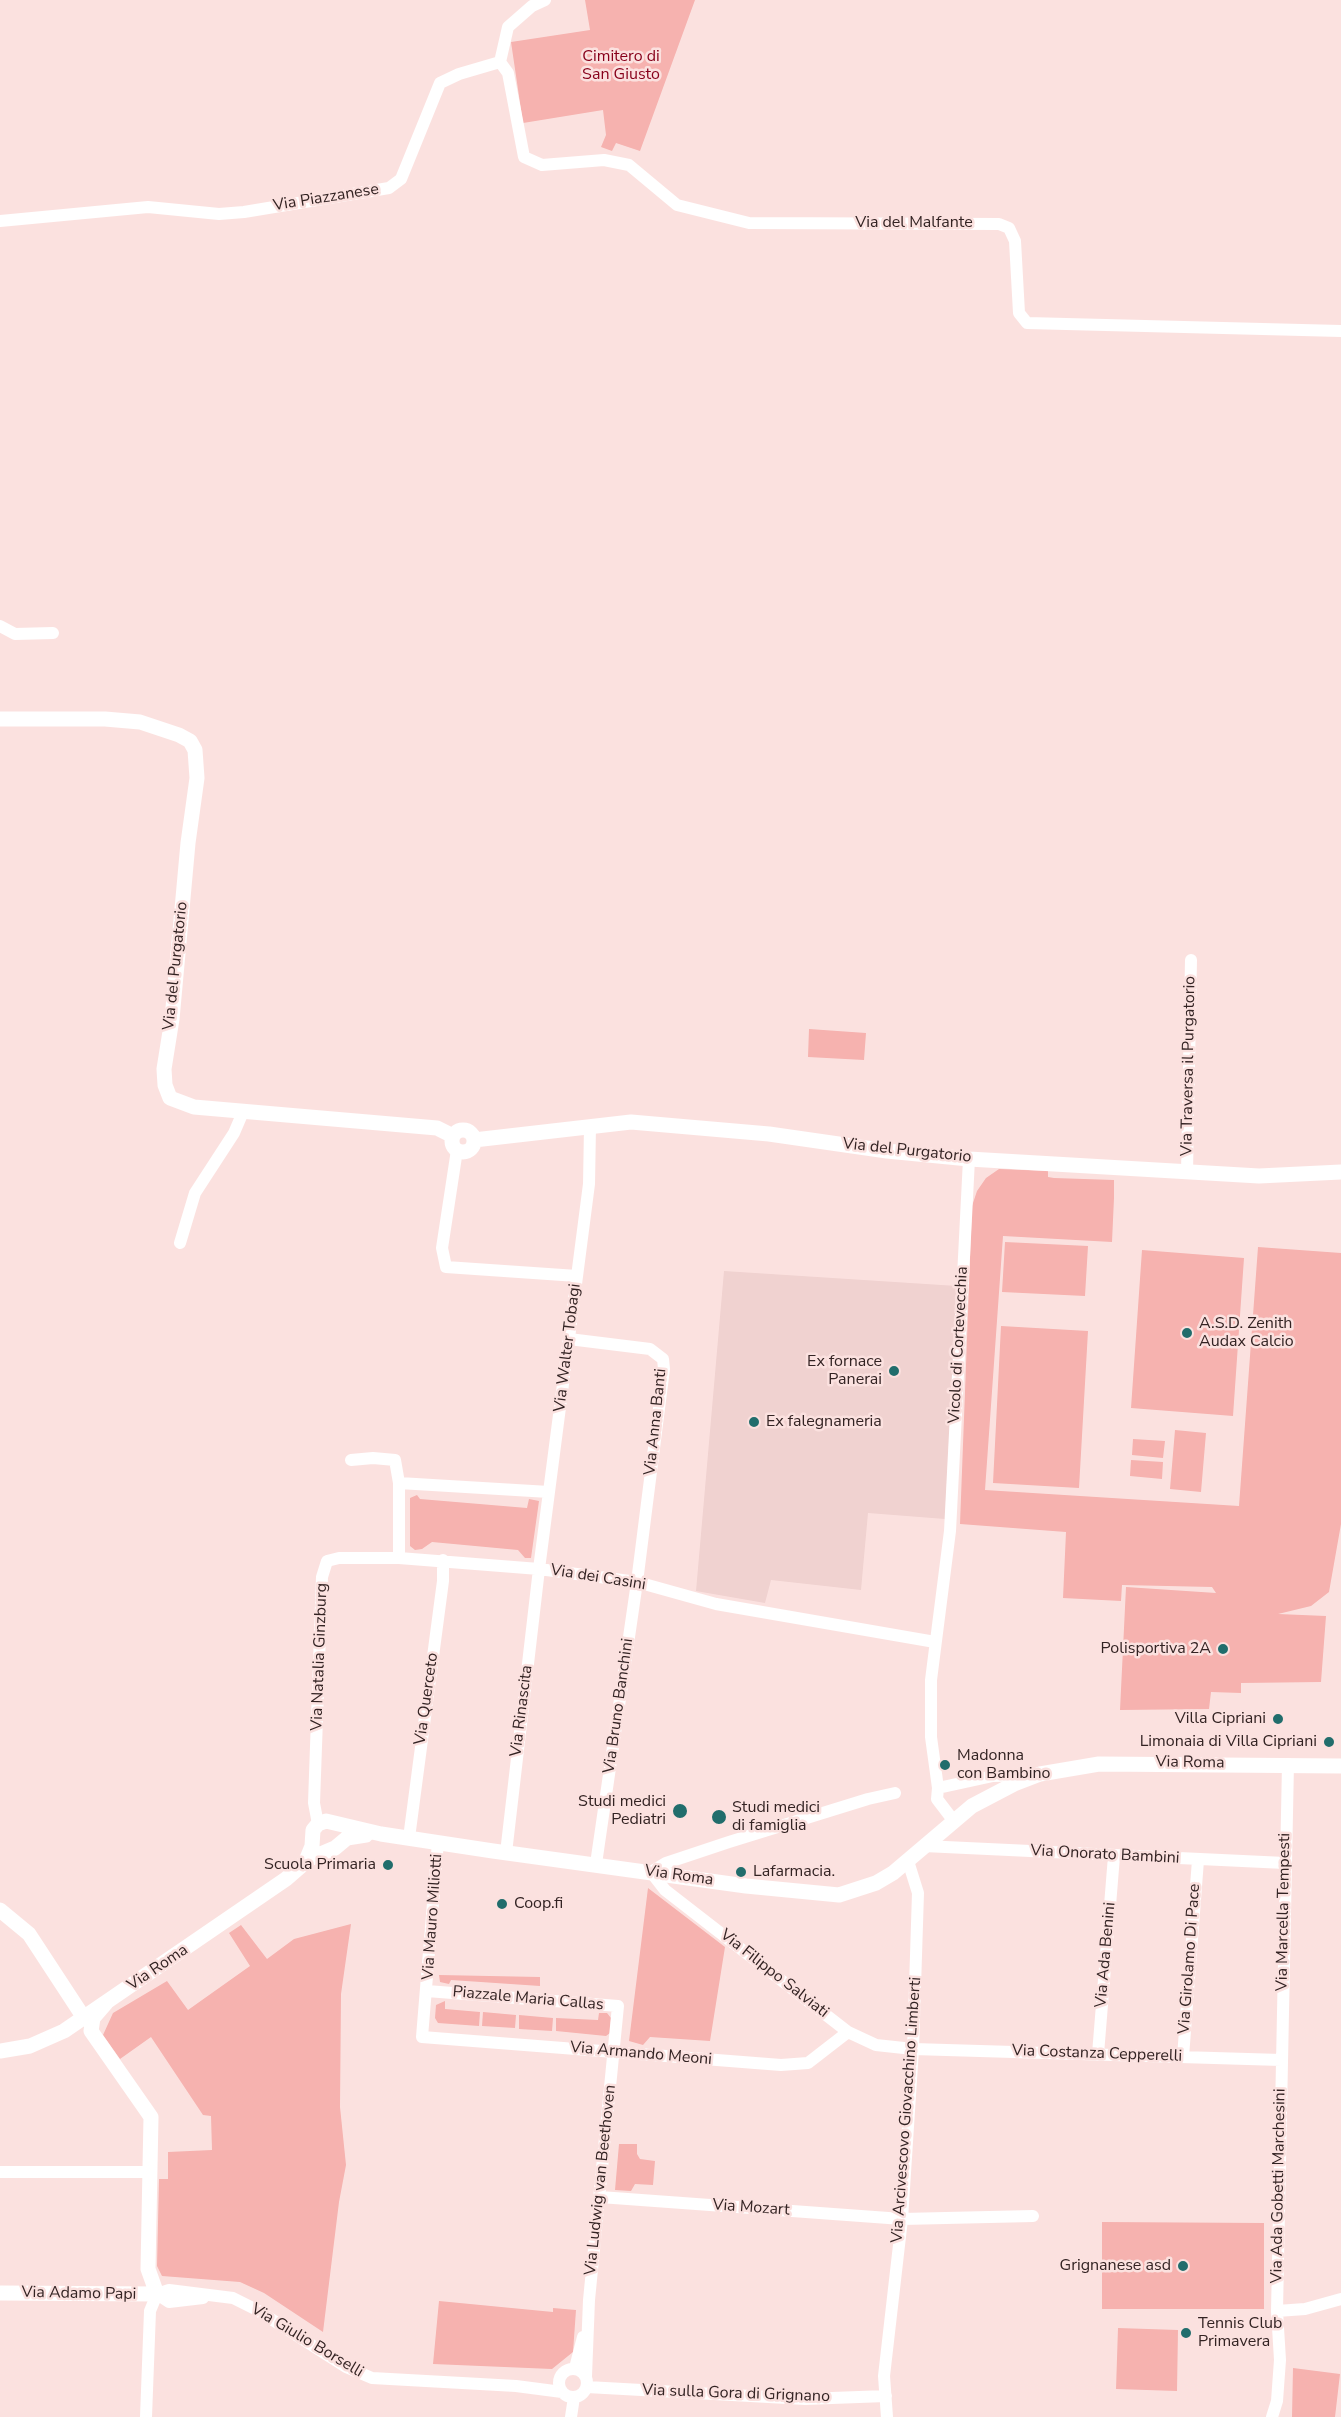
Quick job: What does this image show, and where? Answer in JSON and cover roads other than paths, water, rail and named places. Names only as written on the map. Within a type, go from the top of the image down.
[{"type":"street","points":[[500,62],[508,27],[532,6],[545,0]]},
{"type":"street","name":"Via Piazzanese","points":[[0,221],[148,207],[219,213],[236,212],[389,188],[400,179],[440,82],[500,62]]},
{"type":"street","name":"Via del Malfante","points":[[500,62],[508,74],[524,157],[542,165],[604,160],[630,165],[677,205],[749,224],[999,224],[1009,228],[1015,241],[1018,313],[1027,323],[1341,331]]},
{"type":"street","points":[[0,626],[15,634],[53,633]]},
{"type":"street","name":"Via del Purgatorio","points":[[0,719],[105,719],[140,722],[190,741],[197,762],[197,778],[188,843],[172,1019],[164,1069],[165,1085],[170,1098],[182,1104],[243,1112],[437,1128],[455,1143]]},
{"type":"street","name":"Via Traversa il Purgatorio","points":[[1187,1172],[1191,960]]},
{"type":"street","points":[[180,1243],[195,1193],[234,1133],[243,1112]]},
{"type":"street","name":"Via del Purgatorio","points":[[455,1143],[457,1131],[468,1130],[474,1140],[631,1122],[722,1129],[886,1151],[969,1159],[1259,1176],[1341,1172]]},
{"type":"street","name":"Via Walter Tobagi","points":[[539,1569],[589,1184],[590,1126]]},
{"type":"street","points":[[455,1143],[441,1248],[446,1267],[577,1276]]},
{"type":"street","name":"Vicolo di Cortevecchia","points":[[935,1642],[944,1592],[950,1531],[969,1159]]},
{"type":"street","name":"Via Anna Banti","points":[[569,1340],[650,1349],[663,1359],[664,1369],[637,1582]]},
{"type":"street","points":[[351,1460],[373,1458],[395,1460],[399,1483],[399,1558]]},
{"type":"street","points":[[399,1483],[549,1492]]},
{"type":"street","name":"Via Natalia Ginzburg","points":[[318,1824],[314,1803],[322,1577],[327,1561],[339,1558],[399,1558]]},
{"type":"street","name":"Via dei Casini","points":[[399,1558],[539,1569],[637,1582],[716,1604],[935,1642]]},
{"type":"street","name":"Via Querceto","points":[[409,1838],[443,1581],[443,1560]]},
{"type":"street","name":"Via Rinascita","points":[[506,1853],[539,1569]]},
{"type":"street","name":"Via Bruno Banchini","points":[[596,1864],[637,1582]]},
{"type":"street","points":[[935,1642],[931,1680],[932,1737],[938,1788],[937,1799],[953,1820]]},
{"type":"street","name":"Via Roma","points":[[938,1788],[993,1776],[1040,1774],[1099,1764],[1341,1766]]},
{"type":"street","name":"Via Marcella Tempesti","points":[[1281,2060],[1288,1764]]},
{"type":"street","name":"Via Roma","points":[[318,1824],[326,1821],[339,1833],[381,1834],[746,1886],[839,1895],[876,1883],[908,1861],[953,1820],[990,1795],[1040,1774]]},
{"type":"street","points":[[651,1872],[666,1863],[729,1842],[868,1799],[895,1793]]},
{"type":"street","points":[[318,1824],[312,1834],[313,1841],[317,1847],[327,1850]]},
{"type":"street","name":"Via Roma","points":[[0,2051],[30,2046],[87,2024],[106,2003],[286,1879],[305,1863],[335,1848],[339,1833]]},
{"type":"street","points":[[305,1863],[313,1841]]},
{"type":"street","name":"Via Mauro Miliotti","points":[[422,2037],[438,1842]]},
{"type":"street","name":"Via Onorato Bambini","points":[[924,1846],[1285,1863]]},
{"type":"street","name":"Via Ada Benini","points":[[1098,2054],[1114,1856]]},
{"type":"street","name":"Via Girolamo Di Pace","points":[[1183,2057],[1198,1860]]},
{"type":"street","name":"Via Arcivescovo Giovacchino Limberti","points":[[887,2417],[884,2376],[902,2219],[913,2049],[918,1893],[908,1861]]},
{"type":"street","name":"Via Filippo Salviati","points":[[651,1872],[665,1890],[848,2032],[876,2045],[913,2049]]},
{"type":"street","points":[[0,1910],[29,1934],[151,2117],[148,2269],[157,2294],[150,2311],[146,2417]]},
{"type":"street","name":"Piazzale Maria Callas","points":[[427,1991],[618,2006],[614,2053]]},
{"type":"street","name":"Via Armando Meoni","points":[[422,2037],[781,2065],[808,2063],[848,2032]]},
{"type":"street","name":"Via Costanza Cepperelli","points":[[913,2049],[1281,2060]]},
{"type":"street","name":"Via Ludwig van Beethoven","points":[[583,2377],[614,2053]]},
{"type":"street","name":"Via Ada Gobetti Marchesini","points":[[1272,2417],[1277,2401],[1280,2360],[1277,2311],[1281,2060]]},
{"type":"street","points":[[0,2172],[151,2172]]},
{"type":"street","name":"Via Mozart","points":[[600,2197],[902,2219],[1033,2216]]},
{"type":"street","name":"Via Adamo Papi","points":[[0,2293],[157,2294]]},
{"type":"street","name":"Via Giulio Borselli","points":[[157,2294],[169,2302],[207,2297],[233,2298],[346,2367],[372,2378],[516,2386],[560,2386]]},
{"type":"street","points":[[1277,2311],[1305,2309],[1341,2299]]},
{"type":"street","points":[[566,2370],[583,2377],[584,2392],[574,2397],[560,2386],[566,2370]]},
{"type":"street","name":"Via sulla Gora di Grignano","points":[[583,2377],[805,2399],[886,2396]]},
{"type":"street","points":[[571,2417],[574,2397]]},
{"type":"place","name":"A.S.D. Zenith Audax Calcio","points":[[1187,1333]]},
{"type":"place","name":"Ex fornace Panerai","points":[[894,1371]]},
{"type":"place","name":"Ex falegnameria","points":[[754,1422]]},
{"type":"place","name":"Polisportiva 2A","points":[[1223,1649]]},
{"type":"place","name":"Villa Cipriani","points":[[1278,1719]]},
{"type":"place","name":"Limonaia di Villa Cipriani","points":[[1329,1742]]},
{"type":"place","name":"Madonna con Bambino","points":[[945,1765]]},
{"type":"place","name":"Studi medici Pediatri","points":[[680,1811]]},
{"type":"place","name":"Studi medici di famiglia","points":[[719,1817]]},
{"type":"place","name":"Scuola Primaria","points":[[388,1865]]},
{"type":"place","name":"Lafarmacia.","points":[[741,1872]]},
{"type":"place","name":"Coop.fi","points":[[502,1904]]},
{"type":"place","name":"Grignanese asd","points":[[1183,2266]]},
{"type":"place","name":"Tennis Club Primavera","points":[[1186,2333]]},
{"type":"park label","name":"Cimitero di San Giusto","points":[[621,66]]}]
